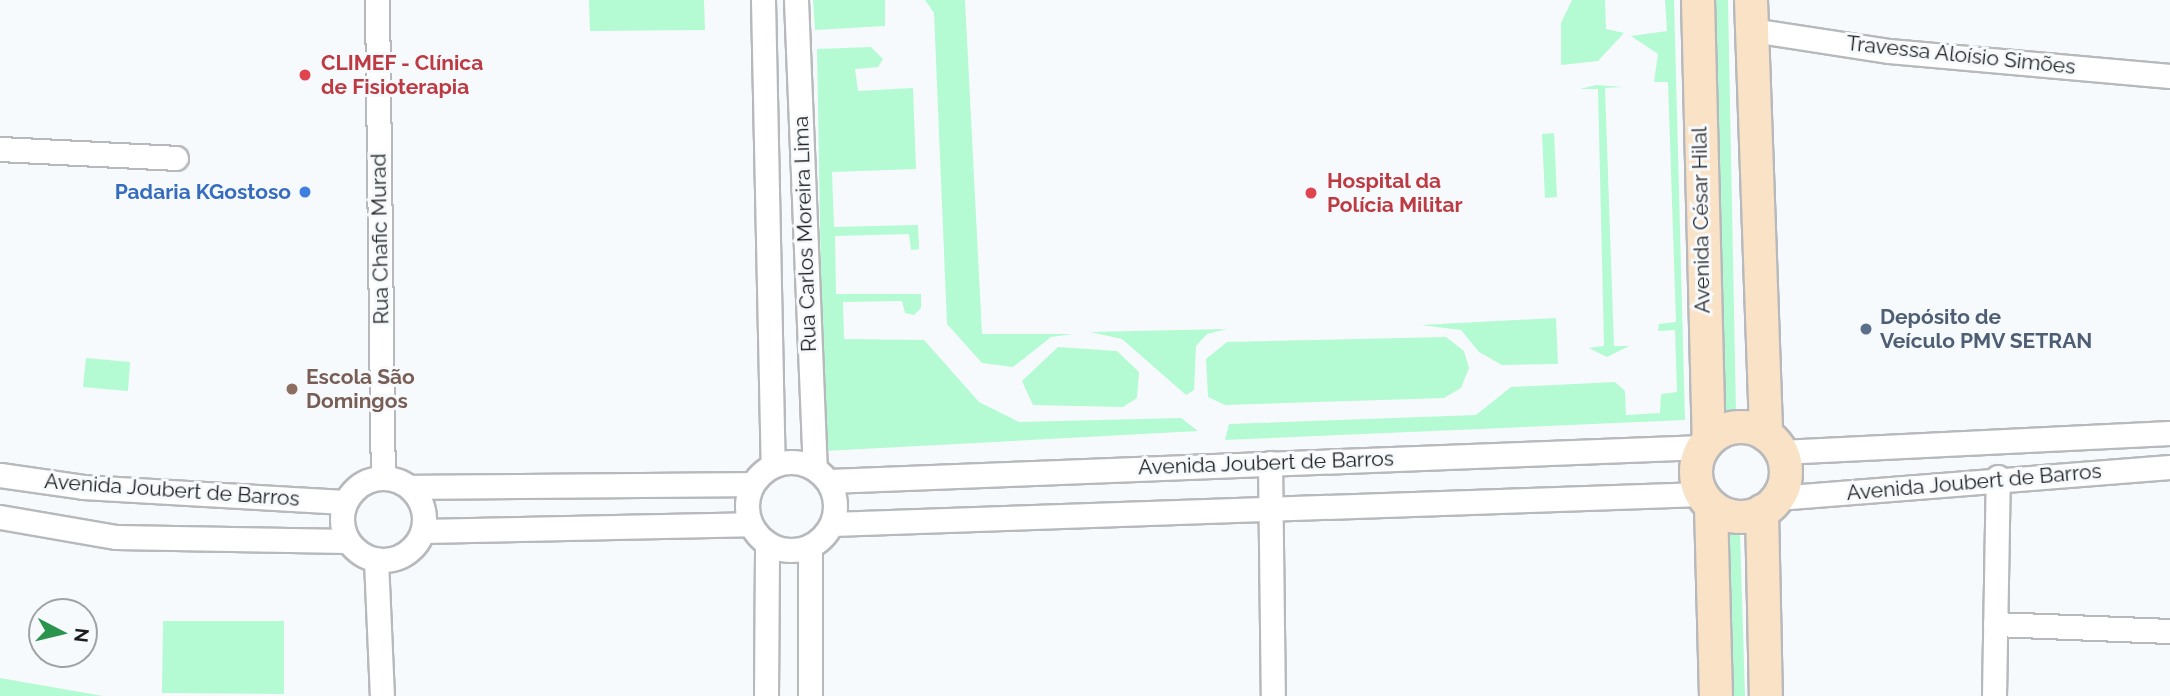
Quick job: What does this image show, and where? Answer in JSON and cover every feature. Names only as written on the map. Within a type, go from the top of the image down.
[{"type":"street","name":"Rua Chafic Murad","points":[[377,0],[383,477]]},
{"type":"street","name":"Rua Carlos Moreira Lima","points":[[763,0],[773,464]]},
{"type":"street","name":"Rua Carlos Moreira Lima","points":[[796,0],[822,474]]},
{"type":"street","name":"Avenida César Hilal","points":[[1698,0],[1706,443]]},
{"type":"street","points":[[1751,15],[1774,444],[1785,479],[1770,505],[1766,696]]},
{"type":"street","name":"Travessa Aloísio Simões","points":[[1751,15],[1889,51],[2170,76]]},
{"type":"street","points":[[0,149],[176,158]]},
{"type":"street","points":[[1716,696],[1706,500],[1696,470],[1706,443],[1737,427],[1774,444]]},
{"type":"street","name":"Avenida Joubert de Barros","points":[[1774,444],[2170,433]]},
{"type":"street","name":"Avenida Joubert de Barros","points":[[822,474],[1270,463],[1706,443]]},
{"type":"street","points":[[410,487],[422,507],[422,531],[404,555],[376,560],[347,541],[345,502],[360,485],[383,477],[410,487],[751,484],[773,464],[794,461],[822,474],[832,524]]},
{"type":"street","points":[[1270,463],[1273,696]]},
{"type":"street","name":"Avenida Joubert de Barros","points":[[1770,505],[1998,477],[2170,467]]},
{"type":"street","name":"Avenida Joubert de Barros","points":[[0,475],[83,487],[345,502]]},
{"type":"street","points":[[1994,696],[1998,477]]},
{"type":"street","points":[[751,484],[750,524],[767,543],[788,550],[810,546],[832,524],[1706,500],[1736,517],[1770,505]]},
{"type":"street","name":"Avenida Joubert de Barros","points":[[0,517],[116,537],[347,541]]},
{"type":"street","points":[[422,531],[750,524]]},
{"type":"street","points":[[766,696],[767,543]]},
{"type":"street","points":[[810,546],[810,696]]},
{"type":"street","points":[[376,560],[382,696]]},
{"type":"street","points":[[1996,624],[2170,631]]},
{"type":"green space","points":[[589,0],[704,0],[705,30],[590,31]]},
{"type":"green space","points":[[813,0],[885,0],[885,26],[815,30]]},
{"type":"green space","points":[[925,0],[965,0],[982,334],[1073,334],[1051,337],[1013,367],[982,363],[947,324],[934,13]]},
{"type":"green space","points":[[1572,0],[1605,0],[1606,29],[1624,33],[1598,61],[1561,65],[1561,23]]},
{"type":"green space","points":[[1665,0],[1674,0],[1685,420],[1225,440],[1229,424],[1476,415],[1511,387],[1615,382],[1625,391],[1626,415],[1660,413],[1661,394],[1677,392],[1675,330],[1658,331],[1659,324],[1676,322],[1668,82],[1654,82],[1658,54],[1631,36],[1667,31]]},
{"type":"green space","points":[[1707,0],[1728,0],[1736,414],[1716,414]]},
{"type":"green space","points":[[871,47],[883,59],[878,67],[855,69],[858,91],[913,88],[916,169],[832,172],[834,227],[918,225],[919,249],[911,250],[909,234],[835,236],[836,294],[921,294],[921,308],[914,315],[905,313],[902,301],[843,302],[844,339],[924,340],[979,402],[1019,422],[1181,418],[1198,431],[824,451],[817,49]]},
{"type":"green space","points":[[1596,85],[1623,87],[1605,88],[1614,346],[1629,346],[1607,357],[1589,348],[1604,346],[1598,89],[1580,89]]},
{"type":"green space","points":[[1554,133],[1557,197],[1545,198],[1542,134]]},
{"type":"green space","points":[[1556,318],[1558,364],[1502,365],[1479,352],[1461,330],[1421,325]]},
{"type":"green space","points":[[1227,329],[1207,334],[1196,346],[1194,390],[1186,395],[1122,339],[1090,332]]},
{"type":"green space","points":[[1446,337],[1464,351],[1469,368],[1461,388],[1444,398],[1225,405],[1208,397],[1206,359],[1227,342]]},
{"type":"green space","points":[[1058,347],[1117,351],[1139,372],[1137,398],[1123,407],[1033,405],[1022,381]]},
{"type":"green space","points":[[86,358],[130,362],[128,391],[83,387]]},
{"type":"green space","points":[[1740,532],[1745,696],[1724,696],[1719,533]]},
{"type":"green space","points":[[163,621],[284,621],[284,694],[162,693]]},
{"type":"green space","points":[[0,678],[103,696],[0,696]]},
{"type":"place","name":"CLIMEF - Clínica de Fisioterapia","points":[[305,75]]},
{"type":"place","name":"Padaria KGostoso","points":[[305,192]]},
{"type":"place","name":"Hospital da Polícia Militar","points":[[1311,193]]},
{"type":"place","name":"Depósito de Veículo PMV SETRAN","points":[[1866,329]]},
{"type":"place","name":"Escola São Domingos","points":[[292,389]]}]
